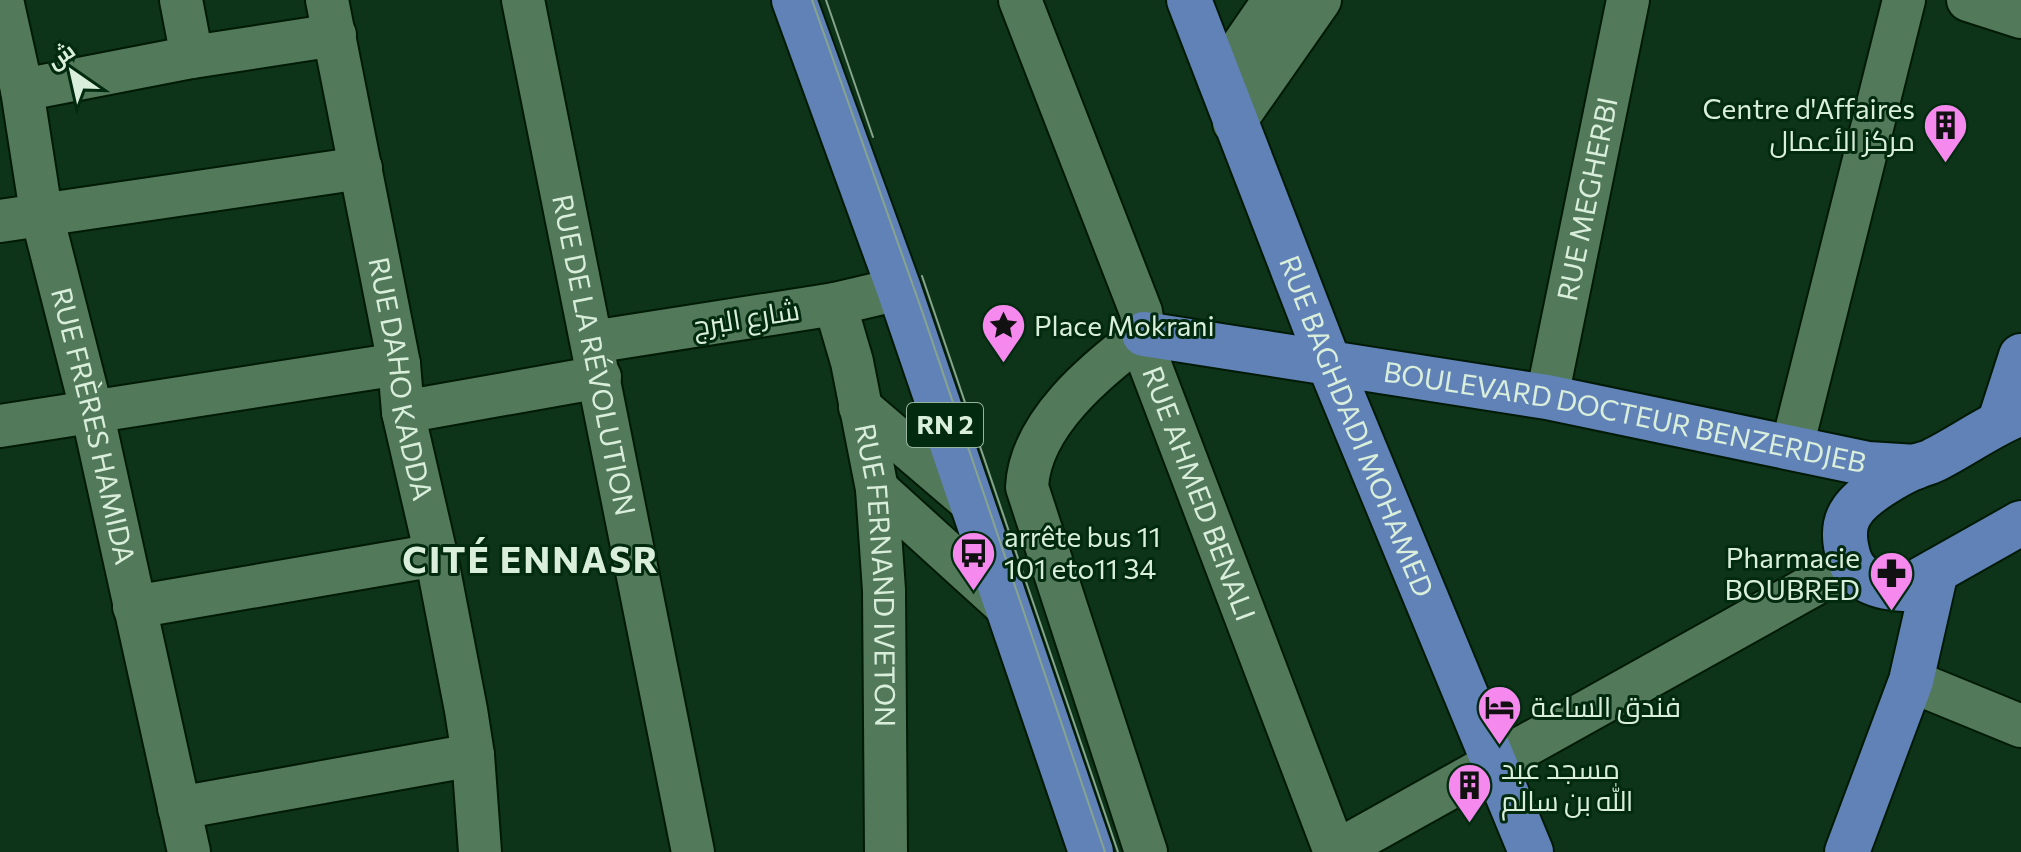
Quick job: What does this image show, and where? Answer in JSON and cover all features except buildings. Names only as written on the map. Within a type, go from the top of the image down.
[{"type":"main road","name":"RN 2","points":[[794,0],[899,289],[1091,852]]},
{"type":"main road","name":"RUE BAGHDADI MOHAMED","points":[[1189,0],[1329,363],[1531,852]]},
{"type":"main road","name":"BOULEVARD DOCTEUR BENZERDJEB","points":[[1144,334],[1547,397],[1868,464],[1916,467]]},
{"type":"main road","points":[[2021,356],[2011,417],[1931,463],[1916,467],[1864,495],[1849,514],[1843,539],[1851,564],[1868,581],[1884,588],[1904,589],[2021,523]]},
{"type":"main road","points":[[1847,852],[1911,681],[1936,571]]},
{"type":"street","name":"RUE FRÈRES HAMIDA","points":[[2,0],[22,90],[42,216],[91,413],[189,852]]},
{"type":"street","points":[[181,0],[192,57]]},
{"type":"street","name":"RUE DE LA RÉVOLUTION","points":[[523,0],[693,852]]},
{"type":"street","name":"RUE AHMED BENALI","points":[[1020,0],[1141,312],[1149,362],[1335,852]]},
{"type":"street","points":[[1219,80],[1274,0]]},
{"type":"street","points":[[1234,123],[1320,0]]},
{"type":"street","name":"RUE MEGHERBI","points":[[1547,397],[1628,0]]},
{"type":"street","points":[[1792,447],[1904,0]]},
{"type":"street","points":[[1968,0],[2021,17]]},
{"type":"street","points":[[22,90],[192,57],[331,18]]},
{"type":"street","name":"RUE DAHO KADDA","points":[[331,18],[399,364],[403,412],[436,555],[473,755],[480,852]]},
{"type":"street","points":[[0,221],[361,168]]},
{"type":"street","name":"شارع البرج","points":[[403,412],[596,360],[899,289]]},
{"type":"street","name":"RUE FERNAND IVETON","points":[[835,304],[852,362],[874,471],[884,590],[886,852]]},
{"type":"street","points":[[1144,334],[1071,399],[1032,454],[1027,487],[1146,852]]},
{"type":"street","points":[[852,362],[953,447]]},
{"type":"street","points":[[0,426],[399,364]]},
{"type":"street","points":[[860,407],[971,502]]},
{"type":"street","points":[[874,471],[990,556]]},
{"type":"street","points":[[874,471],[1007,607]]},
{"type":"street","points":[[134,607],[436,555]]},
{"type":"street","points":[[1335,852],[1851,564]]},
{"type":"street","points":[[1911,681],[2021,726]]},
{"type":"street","points":[[179,808],[473,755]]},
{"type":"tram line","points":[[812,0],[922,311],[1105,852]]},
{"type":"tram line","points":[[826,0],[873,137]]},
{"type":"tram line","points":[[922,276],[1118,852]]},
{"type":"place","name":"Centre d'Affaires مركز الأعمال","points":[[1946,164]]},
{"type":"place","name":"Place Mokrani","points":[[1003,365]]},
{"type":"place","name":"arrête bus 11 101 eto11 34","points":[[973,592]]},
{"type":"place","name":"Pharmacie BOUBRED","points":[[1891,613]]},
{"type":"place","name":"فندق الساعة","points":[[1500,746]]},
{"type":"place","name":"مسجد عبد الله بن سالم","points":[[1470,824]]},
{"type":"district","name":"CITÉ ENNASR","points":[[531,560]]}]
